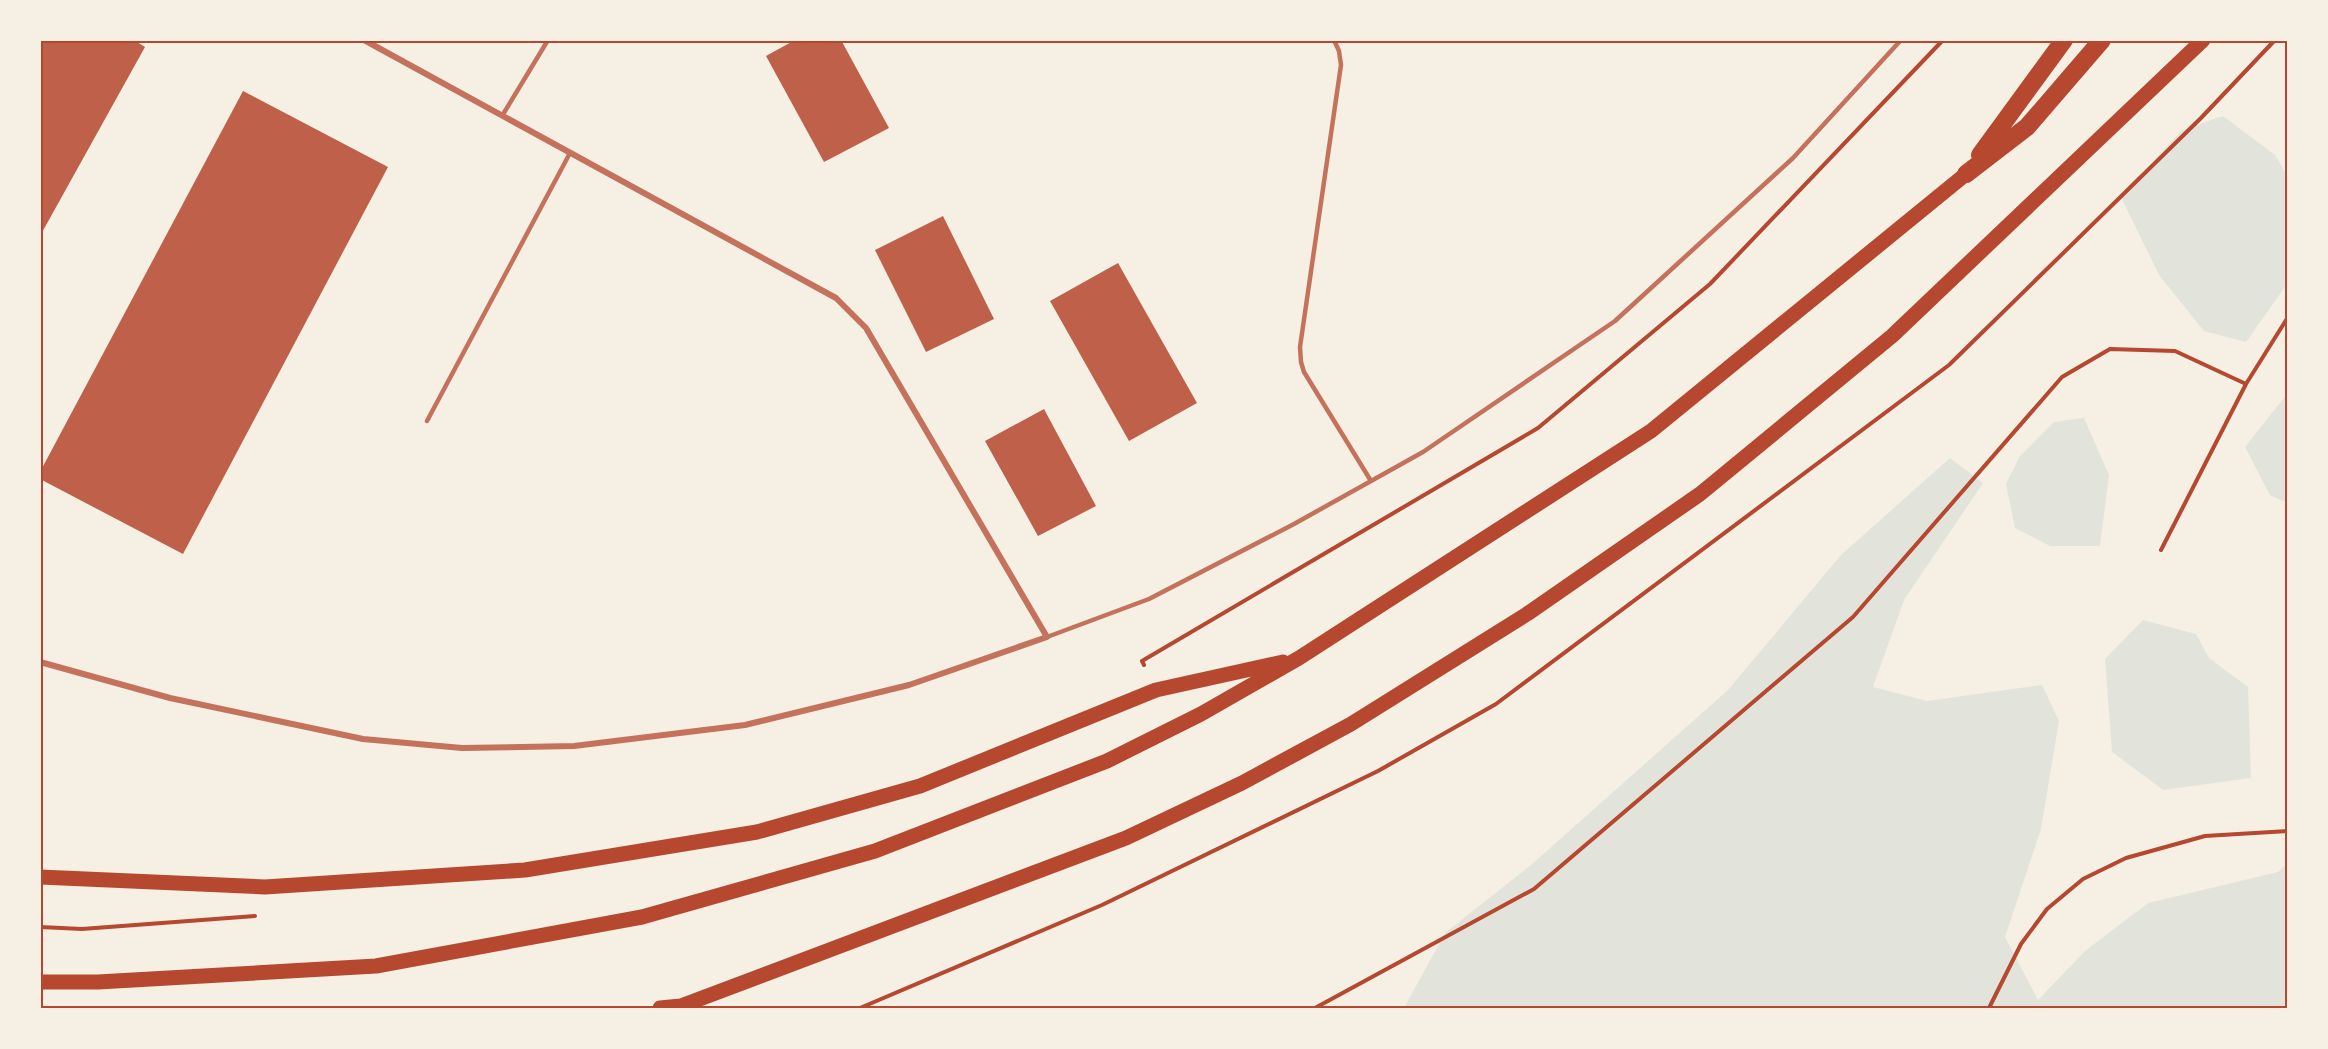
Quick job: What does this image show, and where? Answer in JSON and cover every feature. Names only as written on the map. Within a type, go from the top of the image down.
[{"type":"highway","points":[[1966,174],[2064,40]]},
{"type":"highway","points":[[1966,174],[2027,127],[2102,40]]},
{"type":"main road","points":[[660,1008],[677,1007],[1126,838],[1242,783],[1351,724],[1527,614],[1700,494],[1892,336],[2202,40]]},
{"type":"main road","points":[[40,982],[98,982],[376,966],[642,917],[875,851],[1107,761],[1201,714],[1299,658],[1651,430],[1966,174]]},
{"type":"main road","points":[[40,877],[265,886],[501,872],[757,832],[920,786],[1156,690],[1299,658]]},
{"type":"street","points":[[40,662],[170,698],[363,739],[462,748],[574,746],[745,725],[909,685],[1047,636],[866,328],[836,298],[364,40]]},
{"type":"lane","points":[[502,116],[548,40]]},
{"type":"lane","points":[[1334,40],[1339,51],[1341,65],[1300,347],[1301,362],[1304,372],[1371,481]]},
{"type":"lane","points":[[1047,636],[1149,599],[1371,481],[1423,452],[1615,321],[1792,158],[1901,40]]},
{"type":"lane","points":[[427,421],[570,153]]},
{"type":"path","points":[[2162,550],[2246,384],[2288,317]]},
{"type":"path","points":[[1315,1008],[1534,890],[1853,617],[2062,377],[2110,349],[2175,351],[2246,384]]},
{"type":"path","points":[[1989,1008],[2021,944],[2047,909],[2083,879],[2126,858],[2205,836],[2288,831]]},
{"type":"path","points":[[40,927],[82,929],[264,915]]},
{"type":"shaded area","points":[[2223,116],[2275,155],[2287,175],[2287,284],[2246,342],[2204,331],[2159,275],[2121,197],[2182,130]]},
{"type":"shaded area","points":[[2287,394],[2287,503],[2270,495],[2245,447]]},
{"type":"shaded area","points":[[2084,418],[2109,475],[2100,546],[2050,546],[2015,528],[2006,484],[2020,456],[2054,422]]},
{"type":"shaded area","points":[[1950,458],[1983,483],[1904,600],[1873,687],[1927,701],[2042,685],[2059,721],[2041,829],[2005,937],[2038,1000],[2085,951],[2148,903],[2278,872],[2287,863],[2287,1008],[1404,1008],[1445,933],[1531,865],[1728,690],[1841,555]]},
{"type":"shaded area","points":[[2143,620],[2196,634],[2209,658],[2248,687],[2251,778],[2163,790],[2112,752],[2105,659]]},
{"type":"building","points":[[40,40],[134,40],[145,47],[40,236]]},
{"type":"building","points":[[795,40],[841,40],[889,128],[824,162],[766,56]]},
{"type":"building","points":[[243,91],[388,167],[183,554],[40,479],[40,472]]},
{"type":"building","points":[[943,216],[994,319],[926,352],[875,250]]},
{"type":"building","points":[[1118,263],[1197,403],[1129,441],[1050,301]]},
{"type":"building","points":[[1044,409],[1096,506],[1038,536],[985,441]]}]
